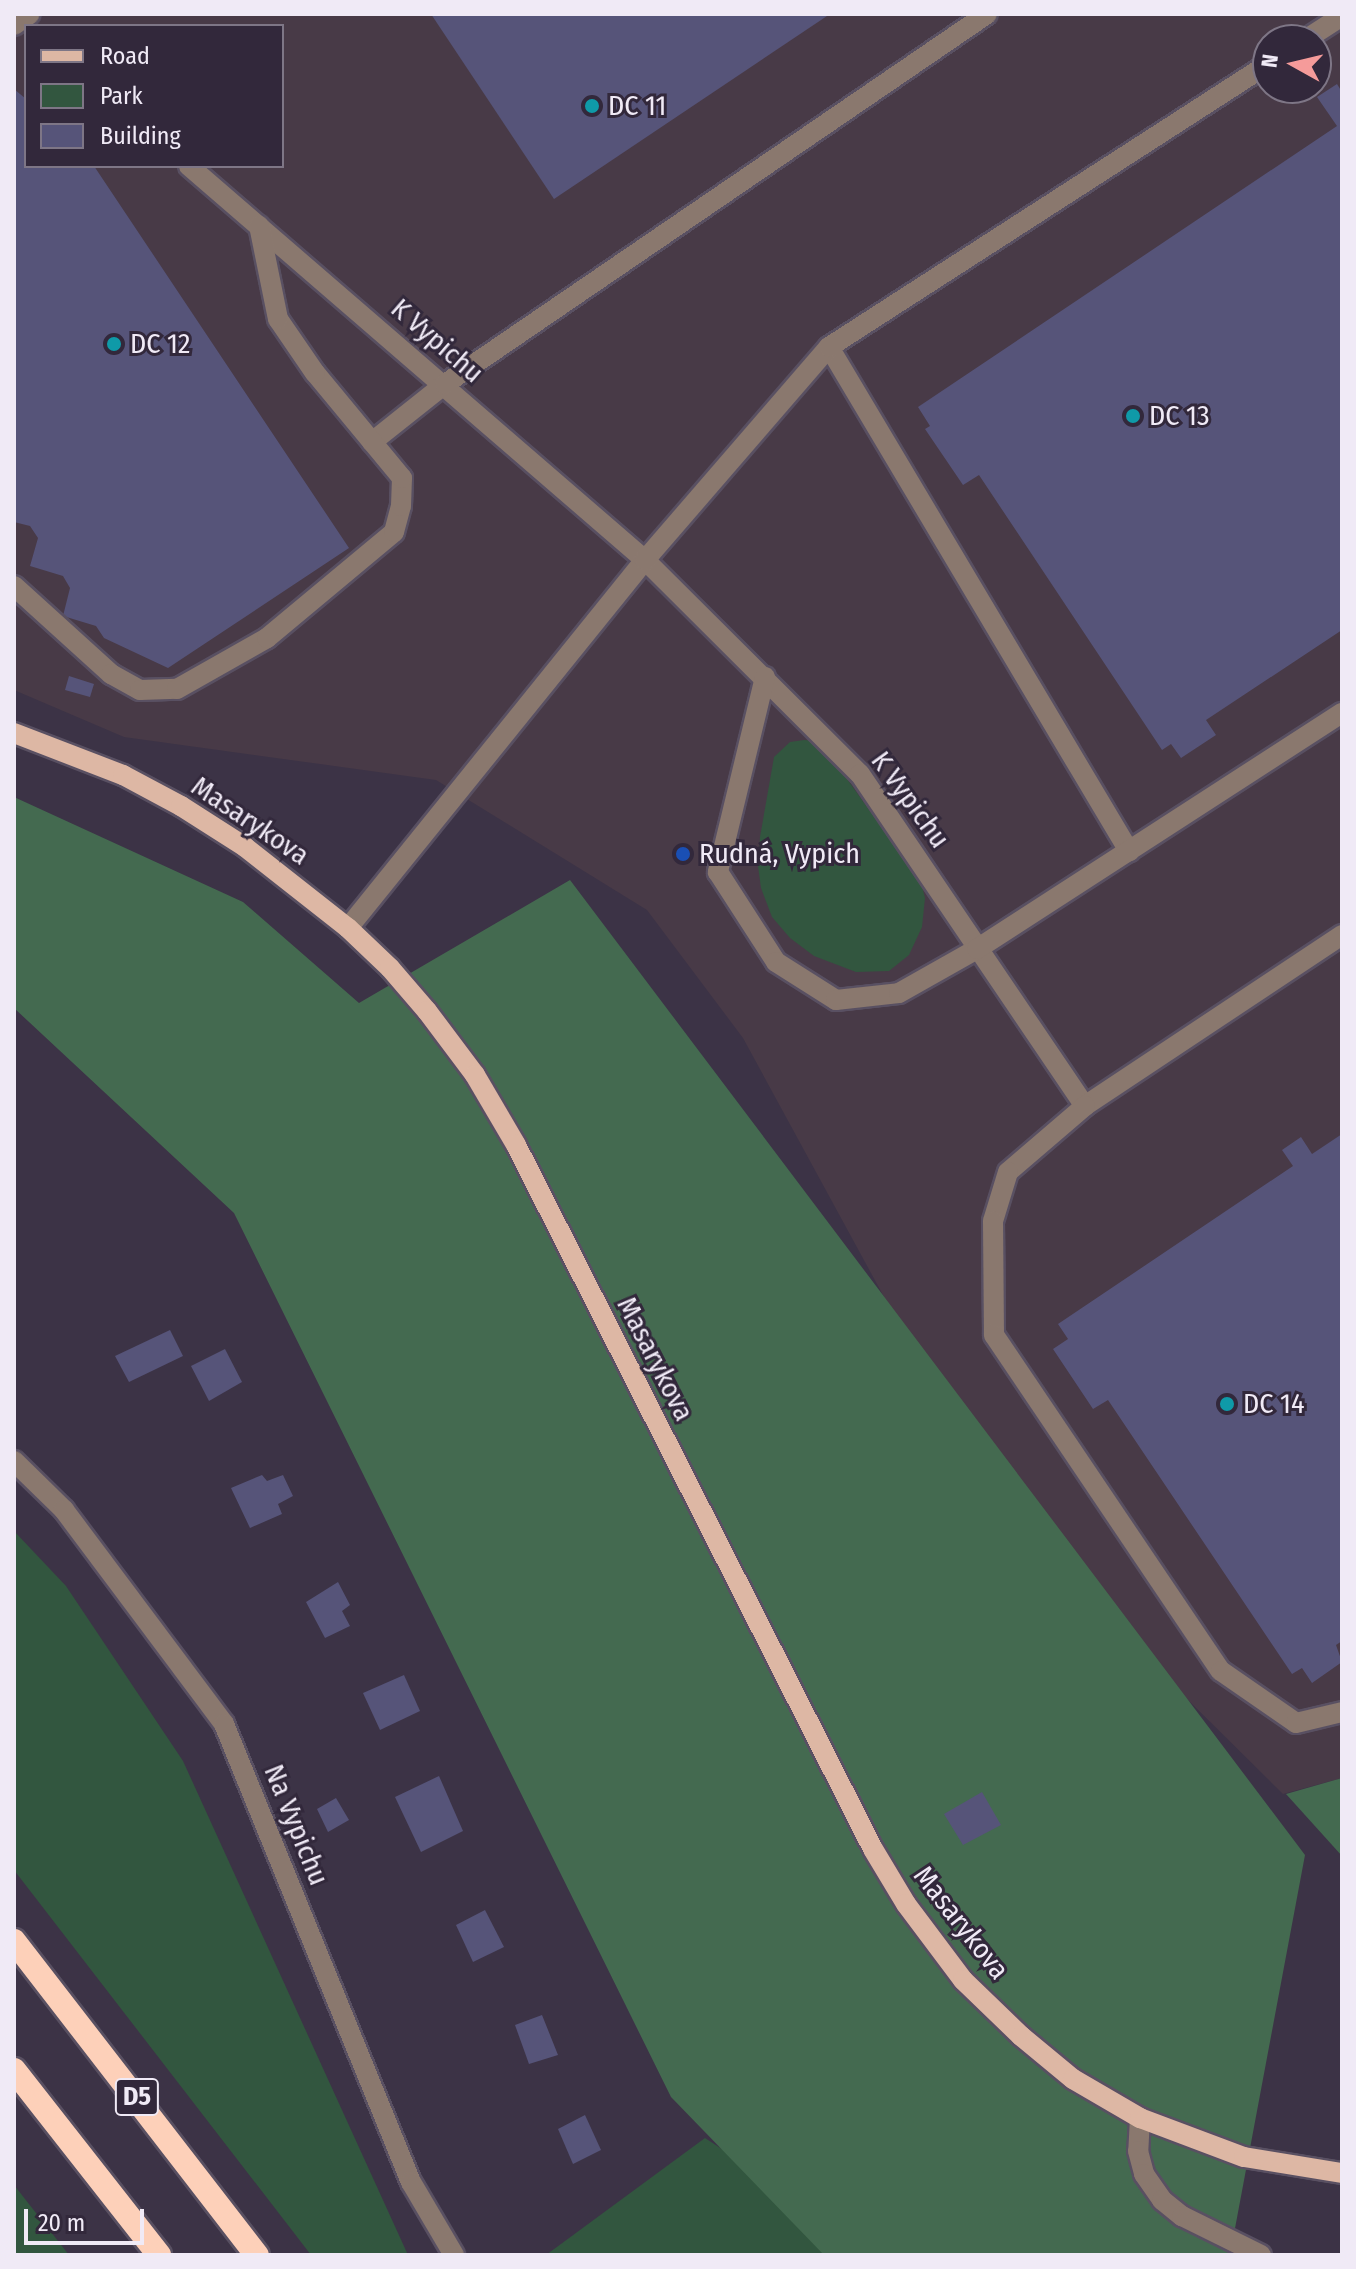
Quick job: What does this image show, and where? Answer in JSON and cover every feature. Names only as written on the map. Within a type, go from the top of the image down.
[{"type":"highway","name":"D5","points":[[14,1941],[257,2255]]},
{"type":"highway","points":[[14,2070],[159,2255]]},
{"type":"main road","name":"Masarykova","points":[[14,733],[123,775],[181,806],[245,847],[348,928],[390,968],[427,1011],[475,1075],[516,1145],[837,1782],[906,1904],[963,1980],[1021,2036],[1073,2079],[1140,2118],[1244,2157],[1342,2173]]},
{"type":"street","points":[[372,442],[445,384],[987,14]]},
{"type":"street","points":[[348,928],[645,560],[829,347],[1252,74]]},
{"type":"street","name":"K Vypichu","points":[[191,168],[445,384],[645,560],[860,774],[1085,1106]]},
{"type":"street","points":[[14,586],[111,674],[140,690],[177,689],[267,638],[394,532],[401,506],[402,478],[315,373],[278,319],[259,226]]},
{"type":"street","points":[[829,347],[1129,851]]},
{"type":"street","points":[[765,677],[718,872],[776,962],[836,1000],[899,993],[977,949],[1342,713]]},
{"type":"street","points":[[1342,935],[1085,1106],[1008,1172],[993,1221],[994,1335],[1221,1671],[1296,1723],[1342,1712]]},
{"type":"street","name":"Na Vypichu","points":[[14,1461],[64,1510],[224,1724],[411,2182],[454,2255]]},
{"type":"street","points":[[1140,2118],[1138,2151],[1144,2174],[1162,2200],[1182,2216],[1261,2255]]},
{"type":"shaded area","points":[[14,14],[1342,14],[1342,1778],[1283,1794],[1078,1591],[969,1453],[743,1038],[647,910],[436,780],[124,737],[14,690]]},
{"type":"green space","points":[[816,741],[824,747],[921,882],[925,898],[922,927],[909,955],[889,971],[856,972],[814,956],[790,938],[772,917],[761,888],[758,866],[760,837],[774,757],[790,742]]},
{"type":"green space","points":[[14,797],[243,902],[359,1003],[570,880],[1305,1855],[1230,2255],[824,2255],[671,2097],[234,1213],[14,1008]]},
{"type":"green space","points":[[14,1531],[66,1586],[183,1761],[408,2255],[311,2255],[14,1870]]},
{"type":"green space","points":[[1342,1778],[1342,1856],[1286,1794]]},
{"type":"green space","points":[[705,2138],[883,2255],[546,2255]]},
{"type":"green space","points":[[14,2185],[69,2255],[14,2255]]},
{"type":"building","name":"DC 11","points":[[431,14],[830,14],[554,199]]},
{"type":"building","name":"DC 13","points":[[1337,84],[1342,92],[1342,630],[1206,720],[1216,735],[1181,758],[1171,744],[1162,750],[979,475],[963,485],[925,429],[930,426],[918,407],[1337,126],[1322,104],[1332,104],[1332,87]]},
{"type":"building","name":"DC 12","points":[[14,89],[24,97],[24,168],[95,168],[349,548],[168,668],[104,638],[96,626],[63,616],[70,588],[63,576],[30,566],[38,538],[30,526],[14,522]]},
{"type":"building","points":[[69,676],[94,684],[90,697],[65,690]]},
{"type":"building","name":"DC 14","points":[[1342,1134],[1342,1641],[1336,1645],[1342,1662],[1312,1683],[1302,1668],[1292,1674],[1108,1400],[1093,1409],[1053,1349],[1068,1339],[1058,1324],[1293,1166],[1282,1150],[1301,1137],[1312,1154]]},
{"type":"building","points":[[170,1330],[183,1356],[129,1382],[115,1356]]},
{"type":"building","points":[[225,1349],[242,1382],[209,1401],[191,1366]]},
{"type":"building","points":[[262,1475],[267,1481],[283,1475],[293,1496],[278,1504],[282,1514],[250,1528],[231,1488]]},
{"type":"building","points":[[338,1582],[350,1605],[342,1611],[350,1626],[325,1638],[306,1602]]},
{"type":"building","points":[[404,1675],[420,1711],[380,1730],[363,1693]]},
{"type":"building","points":[[439,1776],[463,1831],[421,1852],[395,1797]]},
{"type":"building","points":[[982,1792],[1001,1825],[963,1845],[944,1814]]},
{"type":"building","points":[[336,1798],[349,1820],[328,1832],[317,1809]]},
{"type":"building","points":[[485,1910],[504,1947],[473,1962],[456,1925]]},
{"type":"building","points":[[542,2015],[558,2055],[529,2064],[515,2025]]},
{"type":"building","points":[[585,2115],[601,2150],[573,2164],[558,2129]]},
{"type":"place","name":"DC 11","points":[[592,106]]},
{"type":"place","name":"DC 12","points":[[114,344]]},
{"type":"place","name":"DC 13","points":[[1133,416]]},
{"type":"place","name":"Rudná, Vypich","points":[[683,854]]},
{"type":"place","name":"DC 14","points":[[1227,1404]]}]
